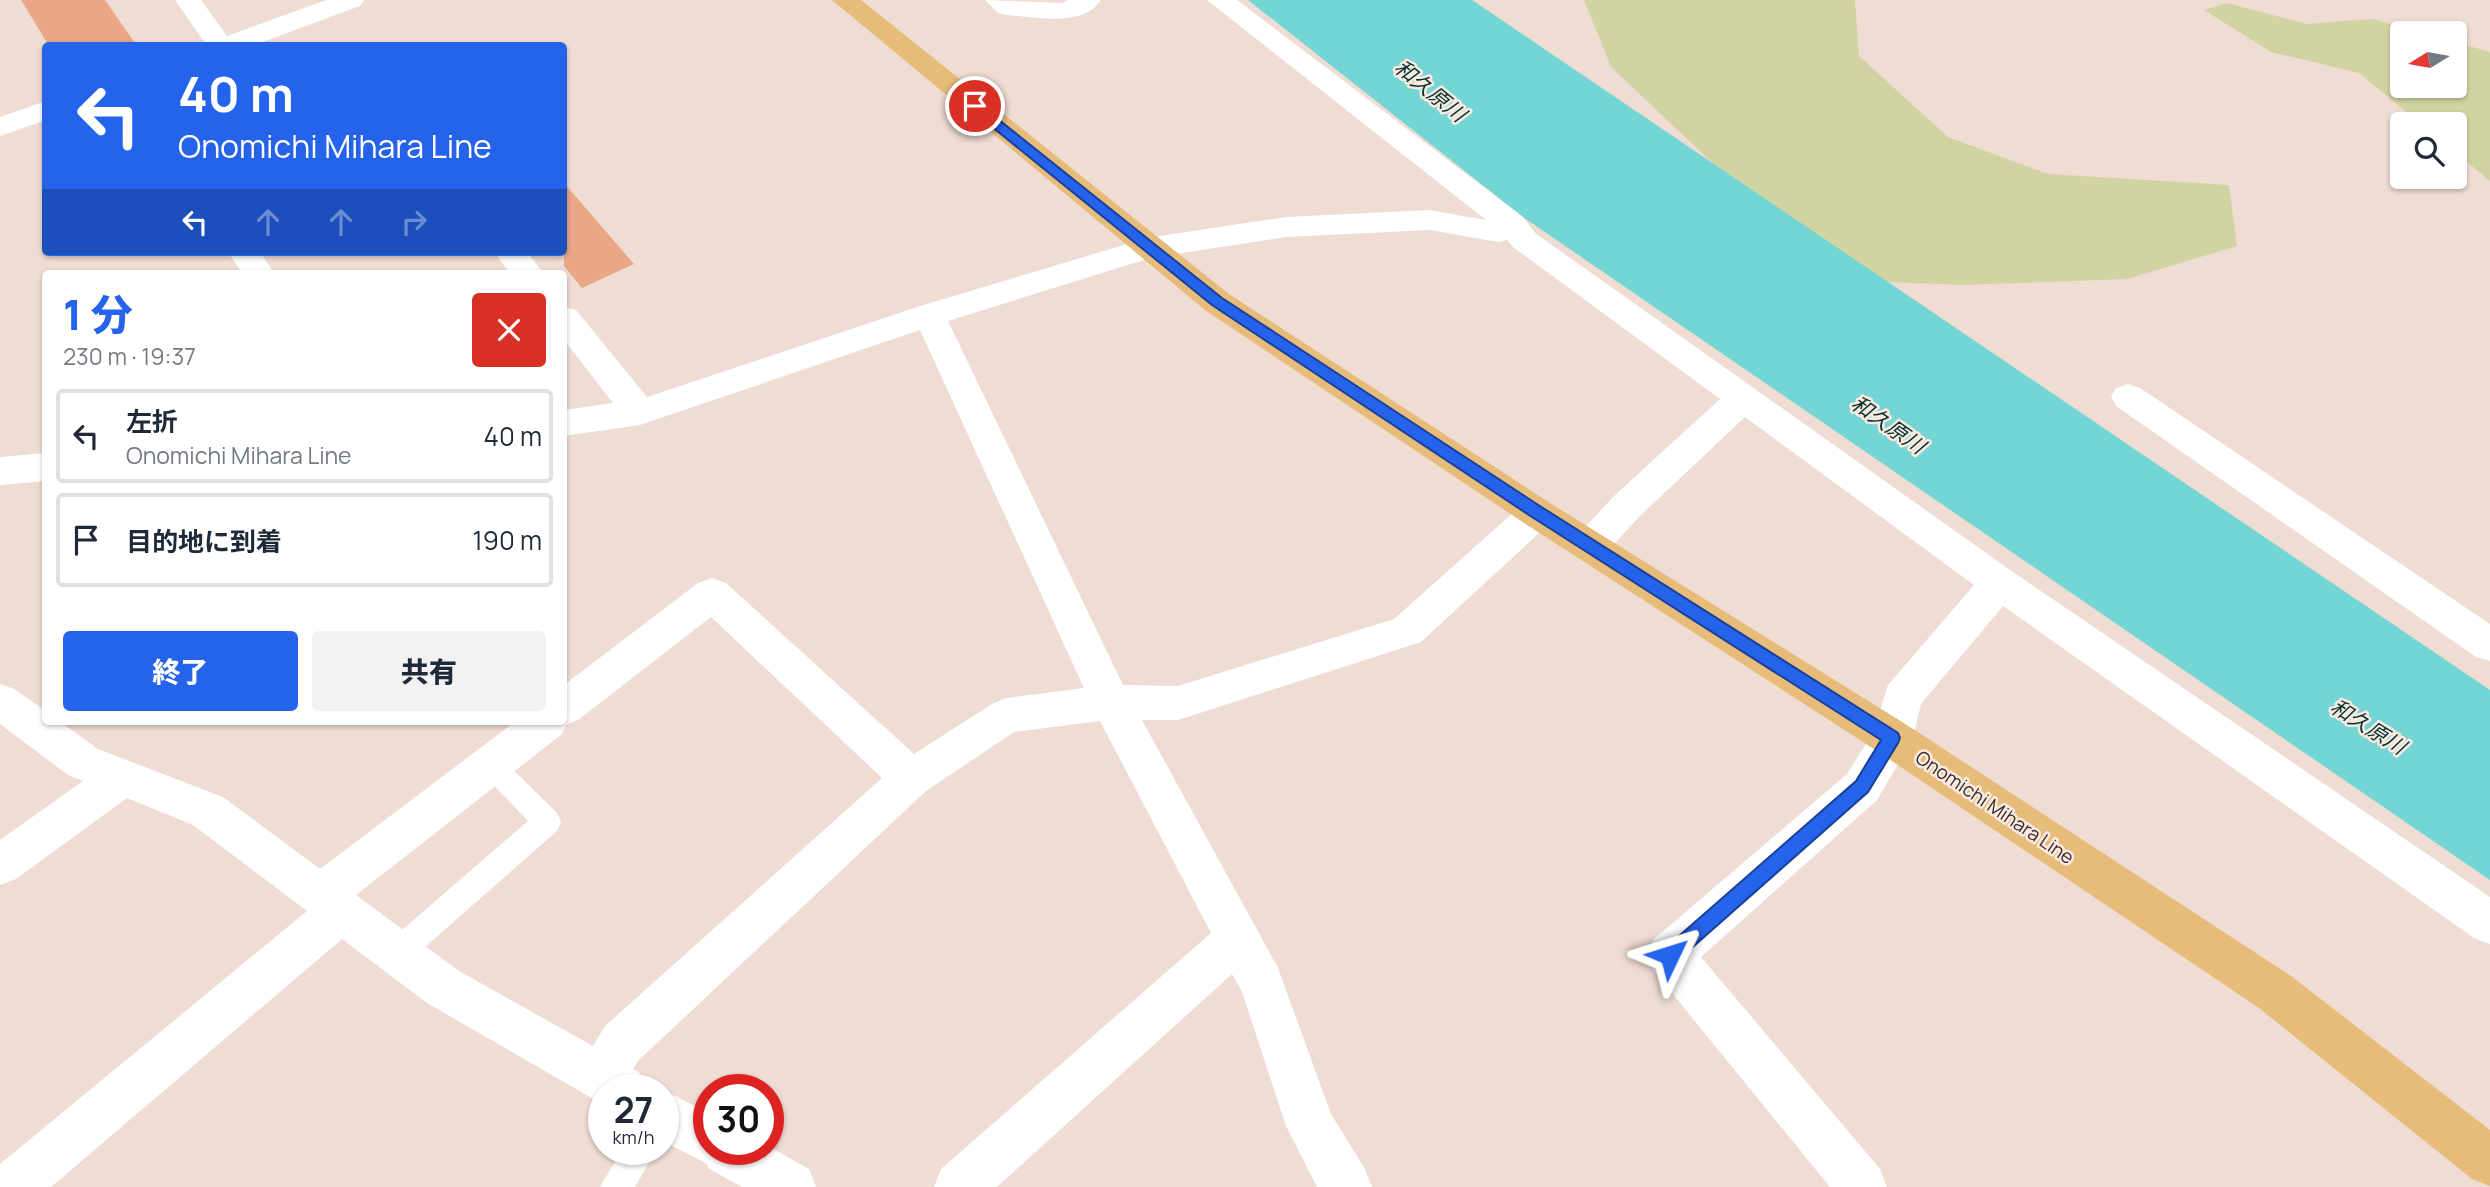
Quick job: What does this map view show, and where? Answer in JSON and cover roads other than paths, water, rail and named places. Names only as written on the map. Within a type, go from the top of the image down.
[{"type":"main road","name":"Onomichi Mihara Line","points":[[845,0],[1147,248],[1217,302],[1537,513],[1892,738],[2275,992],[2490,1161]]},
{"type":"street","points":[[188,0],[220,42]]},
{"type":"street","points":[[234,42],[351,0]]},
{"type":"street","points":[[999,0],[1007,7],[1067,10],[1088,0]]},
{"type":"street","points":[[1220,0],[1512,224],[1524,240],[1999,583],[2490,923]]},
{"type":"street","points":[[0,127],[42,111]]},
{"type":"street","points":[[567,423],[640,412],[1123,253],[1286,227],[1429,220],[1499,232],[1512,224]]},
{"type":"street","points":[[513,256],[525,270]]},
{"type":"street","points":[[929,315],[1111,702],[1262,984],[1311,1126],[1338,1176],[1347,1187]]},
{"type":"street","points":[[567,322],[640,412]]},
{"type":"street","points":[[2128,397],[2490,645]]},
{"type":"street","points":[[1590,546],[1627,506],[1744,398]]},
{"type":"street","points":[[0,471],[42,467]]},
{"type":"street","points":[[614,1074],[622,1043],[911,778],[1006,716],[1111,702],[1178,703],[1406,631],[1537,513]]},
{"type":"street","points":[[1862,1187],[1670,955],[1862,787],[1892,738],[1902,697],[1999,583]]},
{"type":"street","points":[[567,706],[712,594],[911,778]]},
{"type":"street","points":[[0,701],[83,762],[208,811],[443,987],[595,1074]]},
{"type":"street","points":[[12,1187],[331,903],[491,764],[542,725]]},
{"type":"street","points":[[0,865],[123,777]]},
{"type":"street","points":[[959,1187],[1238,939]]},
{"type":"street","points":[[752,1165],[791,1187]]},
{"type":"lane","points":[[398,952],[547,822],[491,764]]},
{"type":"lane","points":[[616,1187],[630,1165]]},
{"type":"water","name":"和久原川","points":[[1248,0],[1472,0],[2490,690],[2490,880],[1523,217]]}]
